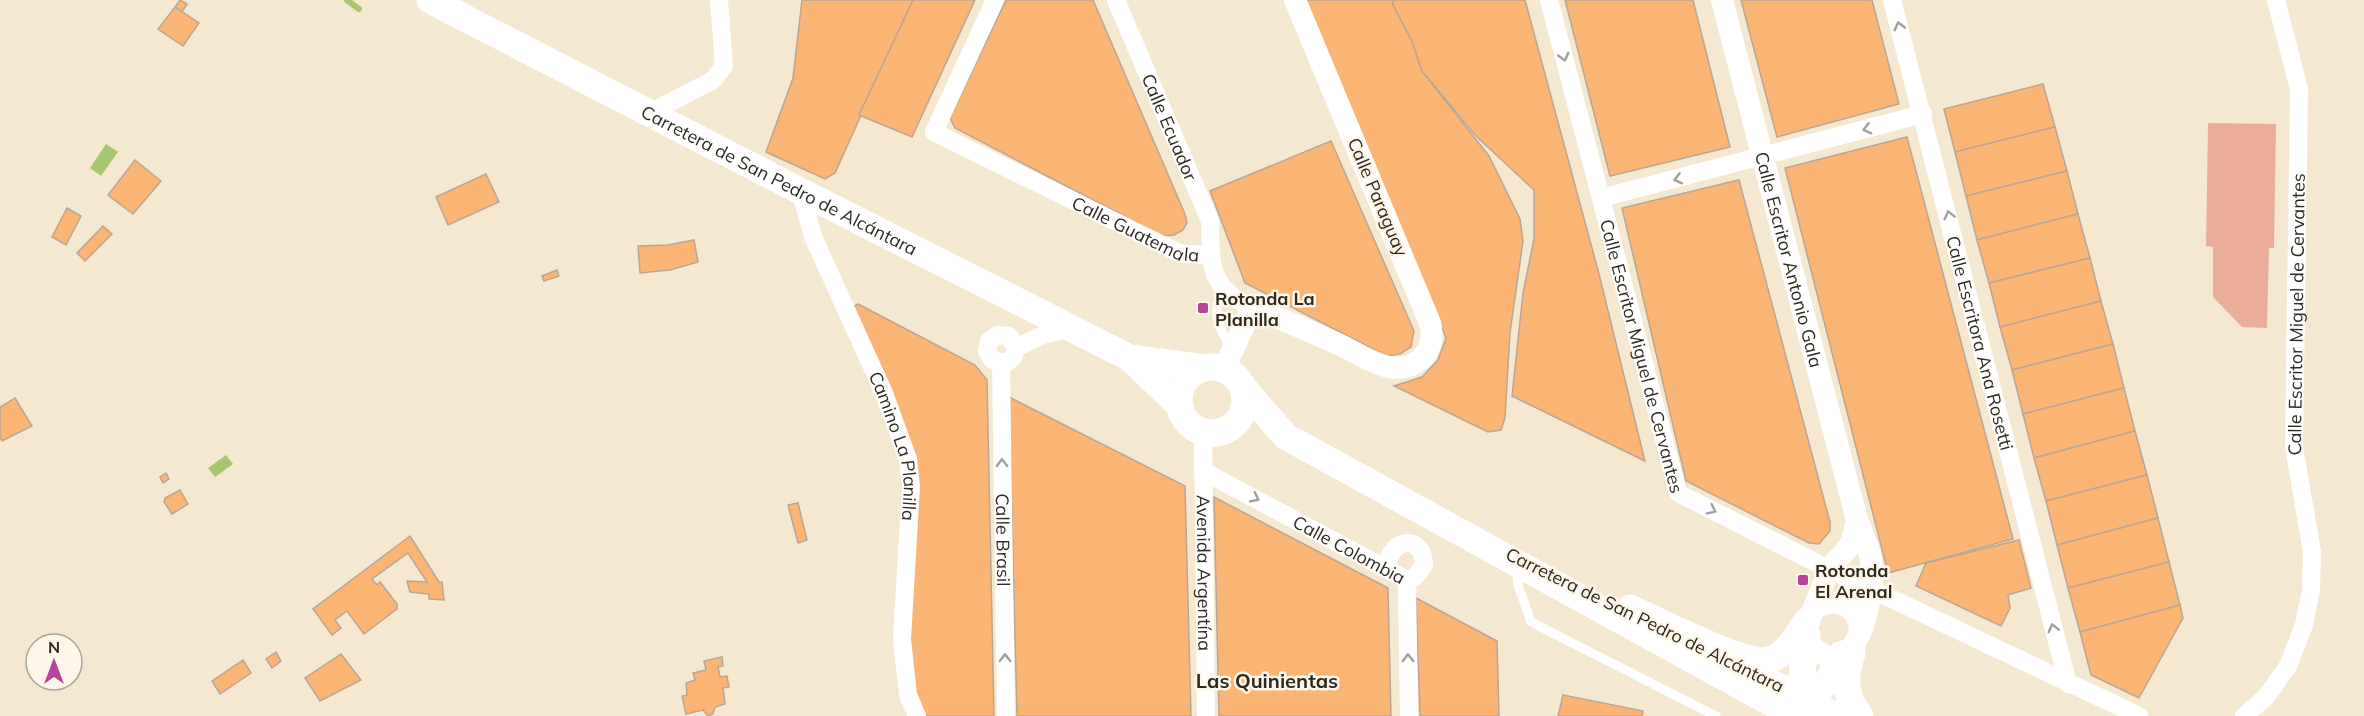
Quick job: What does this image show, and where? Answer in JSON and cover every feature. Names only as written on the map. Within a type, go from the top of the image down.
[{"type":"main road","name":"Carretera de San Pedro de Alcántara","points":[[430,0],[1069,329],[1130,358],[1179,406]]},
{"type":"main road","name":"Carretera de San Pedro de Alcántara","points":[[1130,358],[1226,368],[1285,436],[1664,644],[1805,711],[1836,716]]},
{"type":"main road","points":[[1226,368],[1245,395],[1242,414],[1237,421],[1212,431],[1187,422],[1179,406],[1182,386],[1187,378],[1226,368]]},
{"type":"main road","name":"Carretera de San Pedro de Alcántara","points":[[1212,431],[1285,436]]},
{"type":"main road","name":"Carretera de San Pedro de Alcántara","points":[[1452,526],[1590,591],[1805,711]]},
{"type":"main road","points":[[1590,591],[1735,656],[1756,661],[1770,660],[1779,654],[1809,622]]},
{"type":"main road","points":[[1805,711],[1803,655],[1809,622]]},
{"type":"main road","points":[[1805,711],[1828,682],[1853,644]]},
{"type":"main road","points":[[1853,644],[1846,682],[1849,700],[1860,716]]},
{"type":"street","points":[[650,114],[713,80],[724,66],[719,0]]},
{"type":"street","name":"Calle Guatemala","points":[[995,0],[934,132],[1179,254],[1211,256],[1219,284],[1224,289]]},
{"type":"street","name":"Calle Ecuador","points":[[1116,0],[1210,221],[1211,256]]},
{"type":"street","name":"Calle Paraguay","points":[[1252,308],[1300,326],[1386,367],[1399,368],[1411,365],[1422,358],[1430,348],[1433,336],[1430,323],[1295,0]]},
{"type":"street","name":"Calle Escritor Miguel de Cervantes","points":[[1549,0],[1678,493],[1829,569],[2139,716]]},
{"type":"street","name":"Calle Escritor Antonio Gala","points":[[1722,0],[1857,520],[1869,550],[1872,589],[1853,644]]},
{"type":"street","name":"Calle Escritora Ana Rosetti","points":[[1892,0],[2068,684]]},
{"type":"street","name":"Calle Escritor Miguel de Cervantes","points":[[2244,716],[2266,698],[2288,666],[2304,625],[2311,590],[2312,552],[2294,447],[2299,89],[2276,0]]},
{"type":"street","points":[[1601,198],[1923,114]]},
{"type":"street","name":"Camino La Planilla","points":[[800,191],[814,239],[884,393],[908,459],[911,486],[903,649],[908,695],[917,716]]},
{"type":"street","points":[[1224,289],[1229,297],[1252,308],[1226,368]]},
{"type":"street","points":[[1016,348],[1045,334],[1069,329]]},
{"type":"street","points":[[997,334],[1009,336],[1016,348],[1013,358],[1001,363],[989,356],[987,346],[990,339],[997,334]]},
{"type":"street","name":"Calle Brasil","points":[[1001,363],[1006,716]]},
{"type":"street","name":"Avenida Argentína","points":[[1206,716],[1203,471],[1212,431]]},
{"type":"street","name":"Calle Colombia","points":[[1203,471],[1387,567],[1407,580],[1409,716]]},
{"type":"street","points":[[1809,622],[1828,602],[1845,604],[1857,616],[1853,644],[1825,654],[1817,650],[1809,622],[1829,569],[1849,546],[1857,520]]},
{"type":"street","points":[[1387,567],[1389,553],[1397,546],[1402,543],[1416,546],[1423,554],[1424,565],[1415,577],[1407,580]]},
{"type":"lane","points":[[1224,289],[1217,300],[1216,313],[1226,368]]},
{"type":"lane","points":[[1515,562],[1518,585],[1531,622],[1716,716]]},
{"type":"shaded area","points":[[2208,123],[2276,124],[2274,248],[2269,248],[2267,328],[2242,327],[2213,297],[2213,247],[2206,246]]},
{"type":"shaded area","points":[[106,144],[118,152],[101,176],[90,168]]},
{"type":"shaded area","points":[[226,455],[233,464],[215,477],[208,468]]},
{"type":"building","points":[[180,0],[187,4],[182,12],[175,7]]},
{"type":"building","points":[[802,0],[913,0],[835,173],[825,179],[766,152],[793,78]]},
{"type":"building","points":[[913,0],[975,0],[912,137],[859,115]]},
{"type":"building","points":[[1006,0],[1093,0],[1185,214],[1187,223],[1183,230],[1174,235],[1162,236],[955,128],[950,118]]},
{"type":"building","points":[[1305,0],[1393,0],[1393,5],[1412,41],[1422,71],[1489,156],[1520,219],[1523,241],[1510,333],[1505,418],[1501,430],[1488,432],[1394,386],[1422,377],[1438,360],[1446,338]]},
{"type":"building","points":[[1393,0],[1525,0],[1599,274],[1645,461],[1512,396],[1523,293],[1534,239],[1534,190],[1476,136],[1422,71],[1412,41],[1393,5]]},
{"type":"building","points":[[1565,0],[1693,0],[1730,147],[1610,176]]},
{"type":"building","points":[[1741,0],[1872,0],[1899,104],[1777,137]]},
{"type":"building","points":[[175,7],[199,23],[183,46],[158,29]]},
{"type":"building","points":[[2043,84],[2055,127],[1955,152],[1944,109]]},
{"type":"building","points":[[2055,127],[2067,171],[1966,196],[1955,152]]},
{"type":"building","points":[[1907,137],[2013,539],[1888,573],[1785,168]]},
{"type":"building","points":[[1331,141],[1414,331],[1411,347],[1400,354],[1386,356],[1245,283],[1210,191]]},
{"type":"building","points":[[135,160],[161,181],[133,214],[108,195]]},
{"type":"building","points":[[2067,171],[2078,214],[1977,240],[1966,196]]},
{"type":"building","points":[[486,174],[499,202],[448,225],[436,197]]},
{"type":"building","points":[[1739,180],[1830,522],[1830,531],[1819,544],[1809,543],[1686,481],[1622,208]]},
{"type":"building","points":[[67,208],[81,216],[66,245],[52,237]]},
{"type":"building","points":[[2078,214],[2090,258],[1989,283],[1977,240]]},
{"type":"building","points":[[103,226],[112,234],[85,261],[77,253]]},
{"type":"building","points":[[694,240],[698,262],[670,270],[640,273],[638,246],[668,245]]},
{"type":"building","points":[[2090,258],[2101,301],[2000,327],[1989,283]]},
{"type":"building","points":[[557,270],[559,276],[544,281],[542,276]]},
{"type":"building","points":[[2101,301],[2113,344],[2012,370],[2000,327]]},
{"type":"building","points":[[858,304],[975,365],[987,380],[994,716],[922,716],[910,694],[908,630],[916,504],[851,308]]},
{"type":"building","points":[[2113,344],[2124,388],[2023,414],[2012,370]]},
{"type":"building","points":[[2124,388],[2135,431],[2034,458],[2023,414]]},
{"type":"building","points":[[1009,397],[1185,486],[1191,716],[1017,716]]},
{"type":"building","points":[[15,398],[32,426],[2,441],[0,407]]},
{"type":"building","points":[[2135,431],[2147,475],[2046,501],[2034,458]]},
{"type":"building","points":[[166,473],[169,479],[163,483],[160,477]]},
{"type":"building","points":[[2147,475],[2158,518],[2057,545],[2046,501]]},
{"type":"building","points":[[180,490],[188,504],[172,514],[164,502],[165,498]]},
{"type":"building","points":[[1214,497],[1388,588],[1391,716],[1219,716]]},
{"type":"building","points":[[798,503],[807,540],[798,543],[788,505]]},
{"type":"building","points":[[2158,518],[2169,562],[2068,588],[2057,545]]},
{"type":"building","points":[[410,536],[439,582],[442,582],[444,600],[429,599],[429,594],[410,592],[407,581],[427,582],[408,553],[372,579],[377,585],[380,582],[397,604],[397,609],[364,634],[347,611],[335,620],[341,628],[332,635],[313,609]]},
{"type":"building","points":[[2019,540],[2031,588],[2008,595],[2010,608],[2001,626],[1916,586],[1926,563]]},
{"type":"building","points":[[2169,562],[2180,605],[2080,632],[2068,588]]},
{"type":"building","points":[[1416,598],[1497,641],[1499,716],[1420,716]]},
{"type":"building","points":[[2180,605],[2183,618],[2139,698],[2091,675],[2080,632]]},
{"type":"building","points":[[276,652],[281,661],[272,668],[266,659]]},
{"type":"building","points":[[341,654],[361,680],[320,701],[305,678]]},
{"type":"building","points":[[722,657],[723,666],[718,667],[720,677],[727,676],[729,687],[723,688],[725,704],[715,707],[713,714],[708,716],[703,710],[686,714],[682,696],[687,695],[686,683],[695,680],[693,673],[706,670],[704,661]]},
{"type":"building","points":[[243,660],[251,673],[220,694],[212,681]]},
{"type":"building","points":[[1563,695],[1643,711],[1642,716],[1558,716]]},
{"type":"waterway","points":[[347,0],[359,9]]},
{"type":"place","name":"Rotonda La Planilla","points":[[1203,308]]},
{"type":"place","name":"Rotonda El Arenal","points":[[1803,580]]},
{"type":"district","name":"Las Quinientas","points":[[1267,680]]}]
